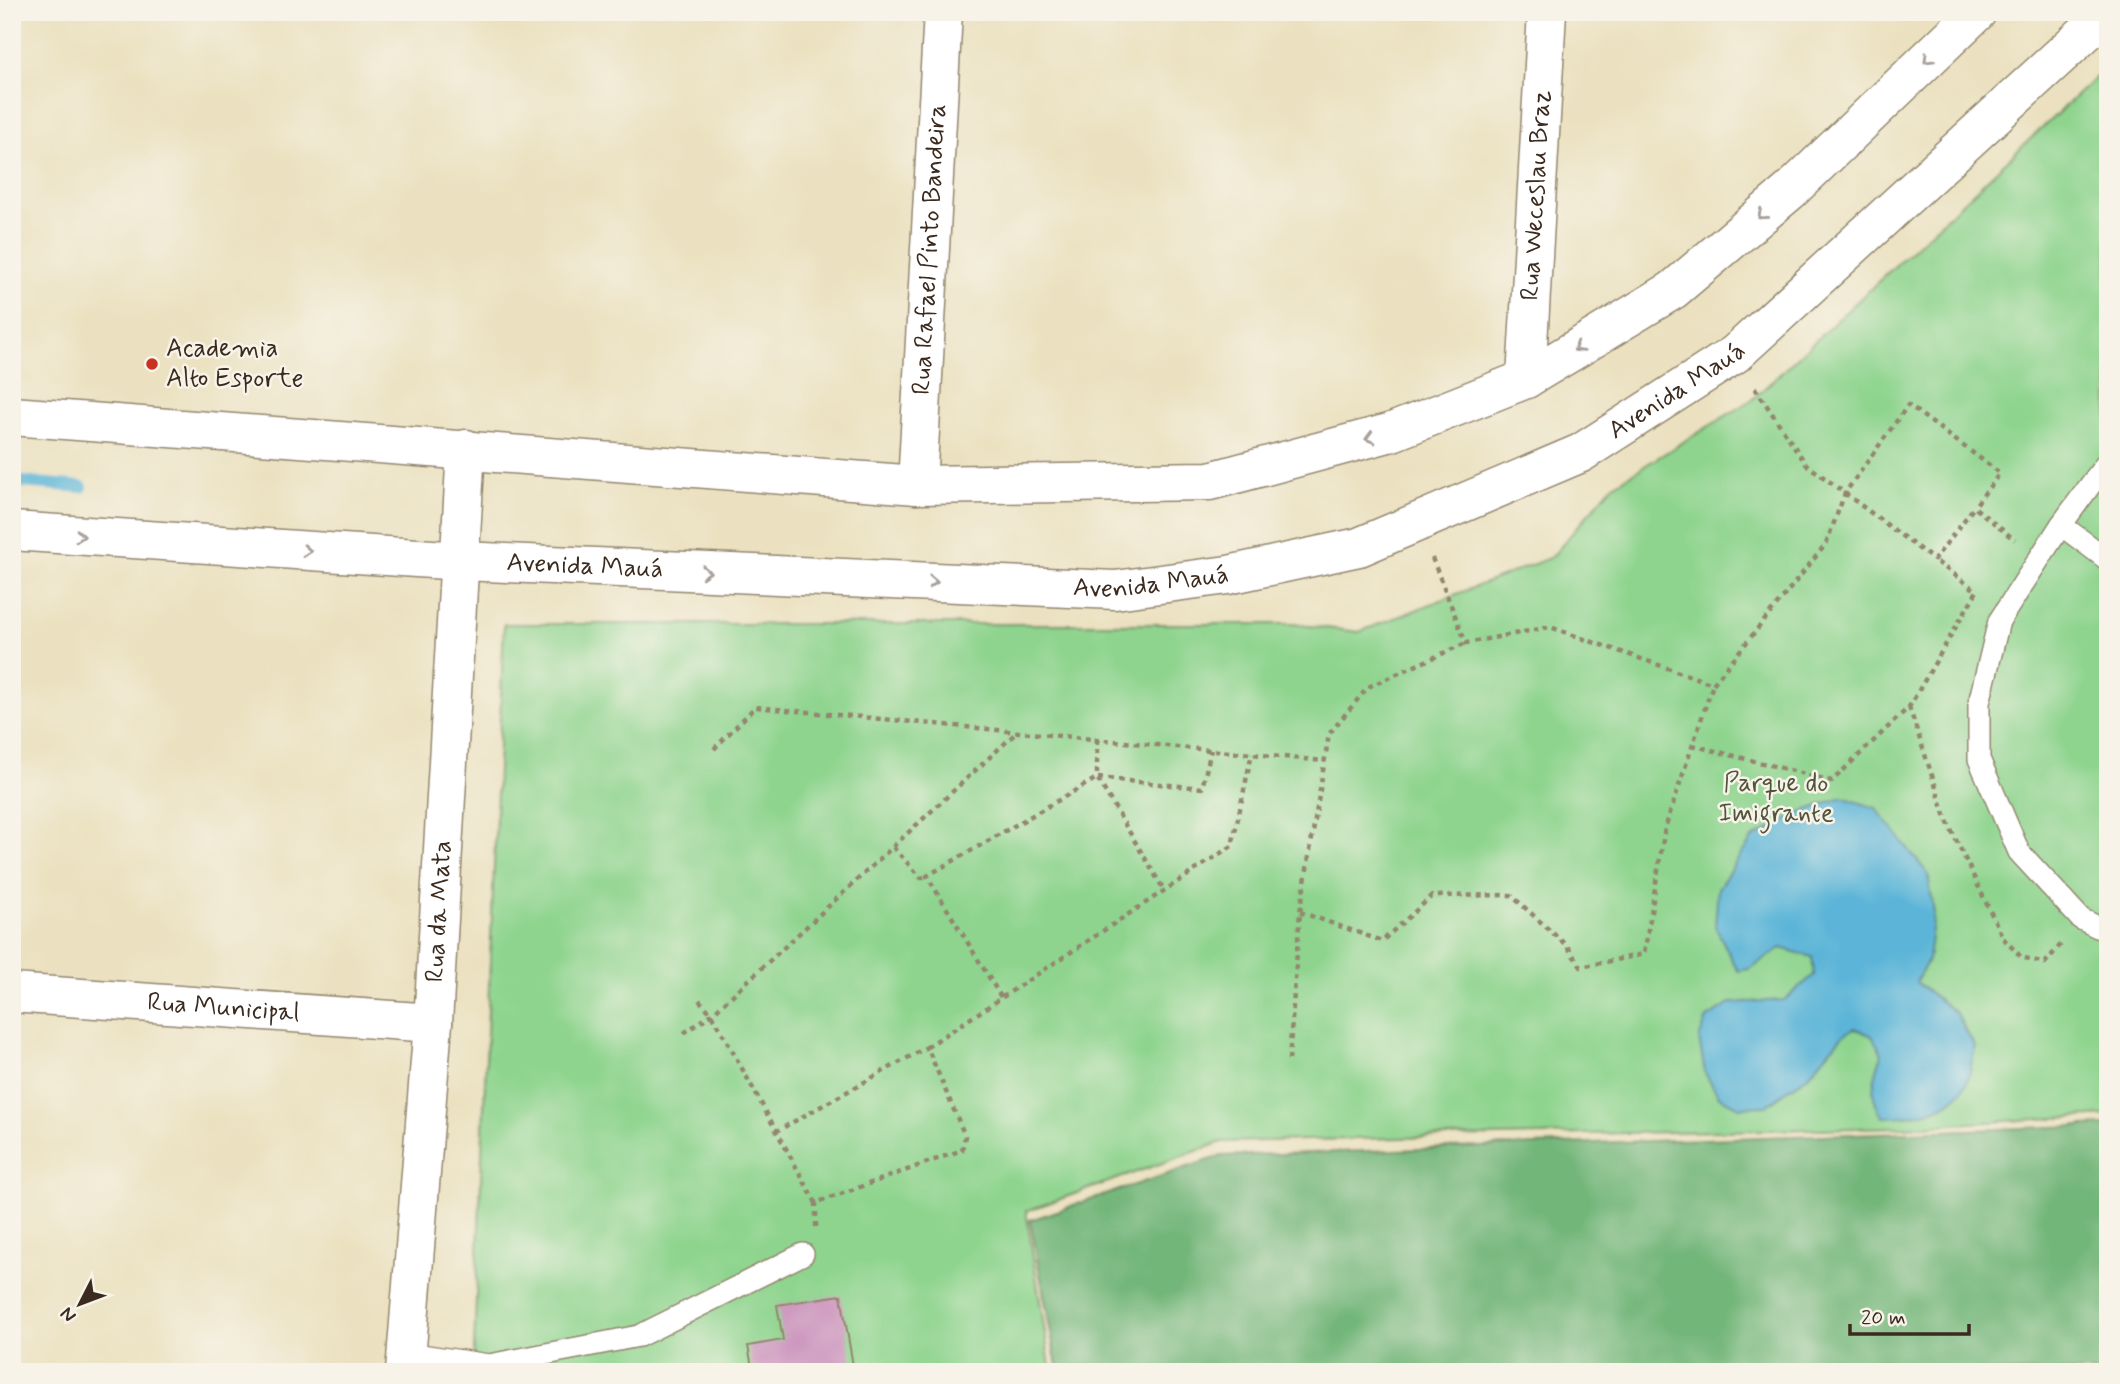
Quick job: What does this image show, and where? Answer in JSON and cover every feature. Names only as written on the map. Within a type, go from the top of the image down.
[{"type":"main road","name":"Rua Rafael Pinto Bandeira","points":[[917,485],[943,12]]},
{"type":"main road","name":"Rua Weceslau Braz","points":[[1526,379],[1548,12]]},
{"type":"main road","points":[[12,416],[917,485],[1210,481],[1392,432],[1526,379],[1673,290],[1790,191],[1978,12]]},
{"type":"main road","name":"Avenida Mauá","points":[[12,531],[462,561],[1115,590],[1228,575],[1359,547],[1581,453],[1735,354],[2108,12]]},
{"type":"main road","name":"Rua da Mata","points":[[406,1363],[433,1023],[462,561],[466,449]]},
{"type":"main road","name":"Rua Municipal","points":[[12,993],[433,1023]]},
{"type":"lane","points":[[2108,461],[2061,525],[1998,621],[1979,703],[1979,759],[2018,852],[2082,920],[2108,933]]},
{"type":"lane","points":[[2061,525],[2108,560]]},
{"type":"lane","points":[[406,1363],[489,1365],[639,1336],[803,1254]]},
{"type":"path","points":[[1692,745],[1832,781],[1909,707],[1977,592],[1807,464],[1735,354]]},
{"type":"path","points":[[1300,912],[1382,941],[1432,896],[1511,895],[1567,946],[1581,967],[1644,954],[1665,828],[1713,684],[1826,544],[1845,493],[1908,405],[2000,473],[1934,560]]},
{"type":"path","points":[[1974,507],[2039,559]]},
{"type":"path","points":[[1420,523],[1466,643]]},
{"type":"path","points":[[1289,1060],[1300,912],[1329,734],[1368,687],[1466,643],[1550,627],[1713,684]]},
{"type":"path","points":[[713,749],[755,707],[1325,761]]},
{"type":"path","points":[[1909,707],[1948,823],[2003,938],[2021,957],[2045,963],[2082,920]]},
{"type":"path","points":[[684,1033],[712,1014],[1018,732]]},
{"type":"path","points":[[1097,739],[1097,778],[1164,890]]},
{"type":"path","points":[[892,847],[920,878],[927,876],[1097,778],[1202,788],[1211,750]]},
{"type":"path","points":[[777,1131],[927,1047],[1232,846],[1252,754]]},
{"type":"path","points":[[927,876],[1001,997]]},
{"type":"path","points":[[699,1000],[712,1014],[816,1203],[962,1150],[965,1136],[958,1115],[927,1047]]},
{"type":"green space","name":"Parque do Imigrante","points":[[2108,66],[2108,1115],[1902,1127],[1222,1142],[1026,1211],[1051,1372],[473,1372],[504,624],[1293,624],[1359,632],[1552,557],[1612,486],[1753,399]]},
{"type":"green space","points":[[2108,1125],[2108,1372],[1058,1372],[1030,1220],[1221,1156]]},
{"type":"water","points":[[1842,797],[1876,808],[1928,874],[1934,913],[1928,960],[1916,982],[1956,1013],[1975,1047],[1968,1080],[1959,1094],[1940,1107],[1918,1114],[1883,1117],[1875,1101],[1873,1087],[1882,1054],[1872,1036],[1855,1028],[1842,1036],[1809,1075],[1766,1106],[1740,1107],[1719,1097],[1705,1073],[1699,1039],[1707,1018],[1732,1003],[1784,1000],[1814,975],[1812,957],[1781,948],[1749,969],[1738,971],[1715,926],[1718,888],[1752,839],[1795,815]]},
{"type":"building","points":[[841,1295],[854,1372],[753,1372],[748,1346],[783,1340],[777,1305]]},
{"type":"waterway","points":[[12,481],[82,487]]},
{"type":"place","name":"Academia Alto Esporte","points":[[152,364]]}]
